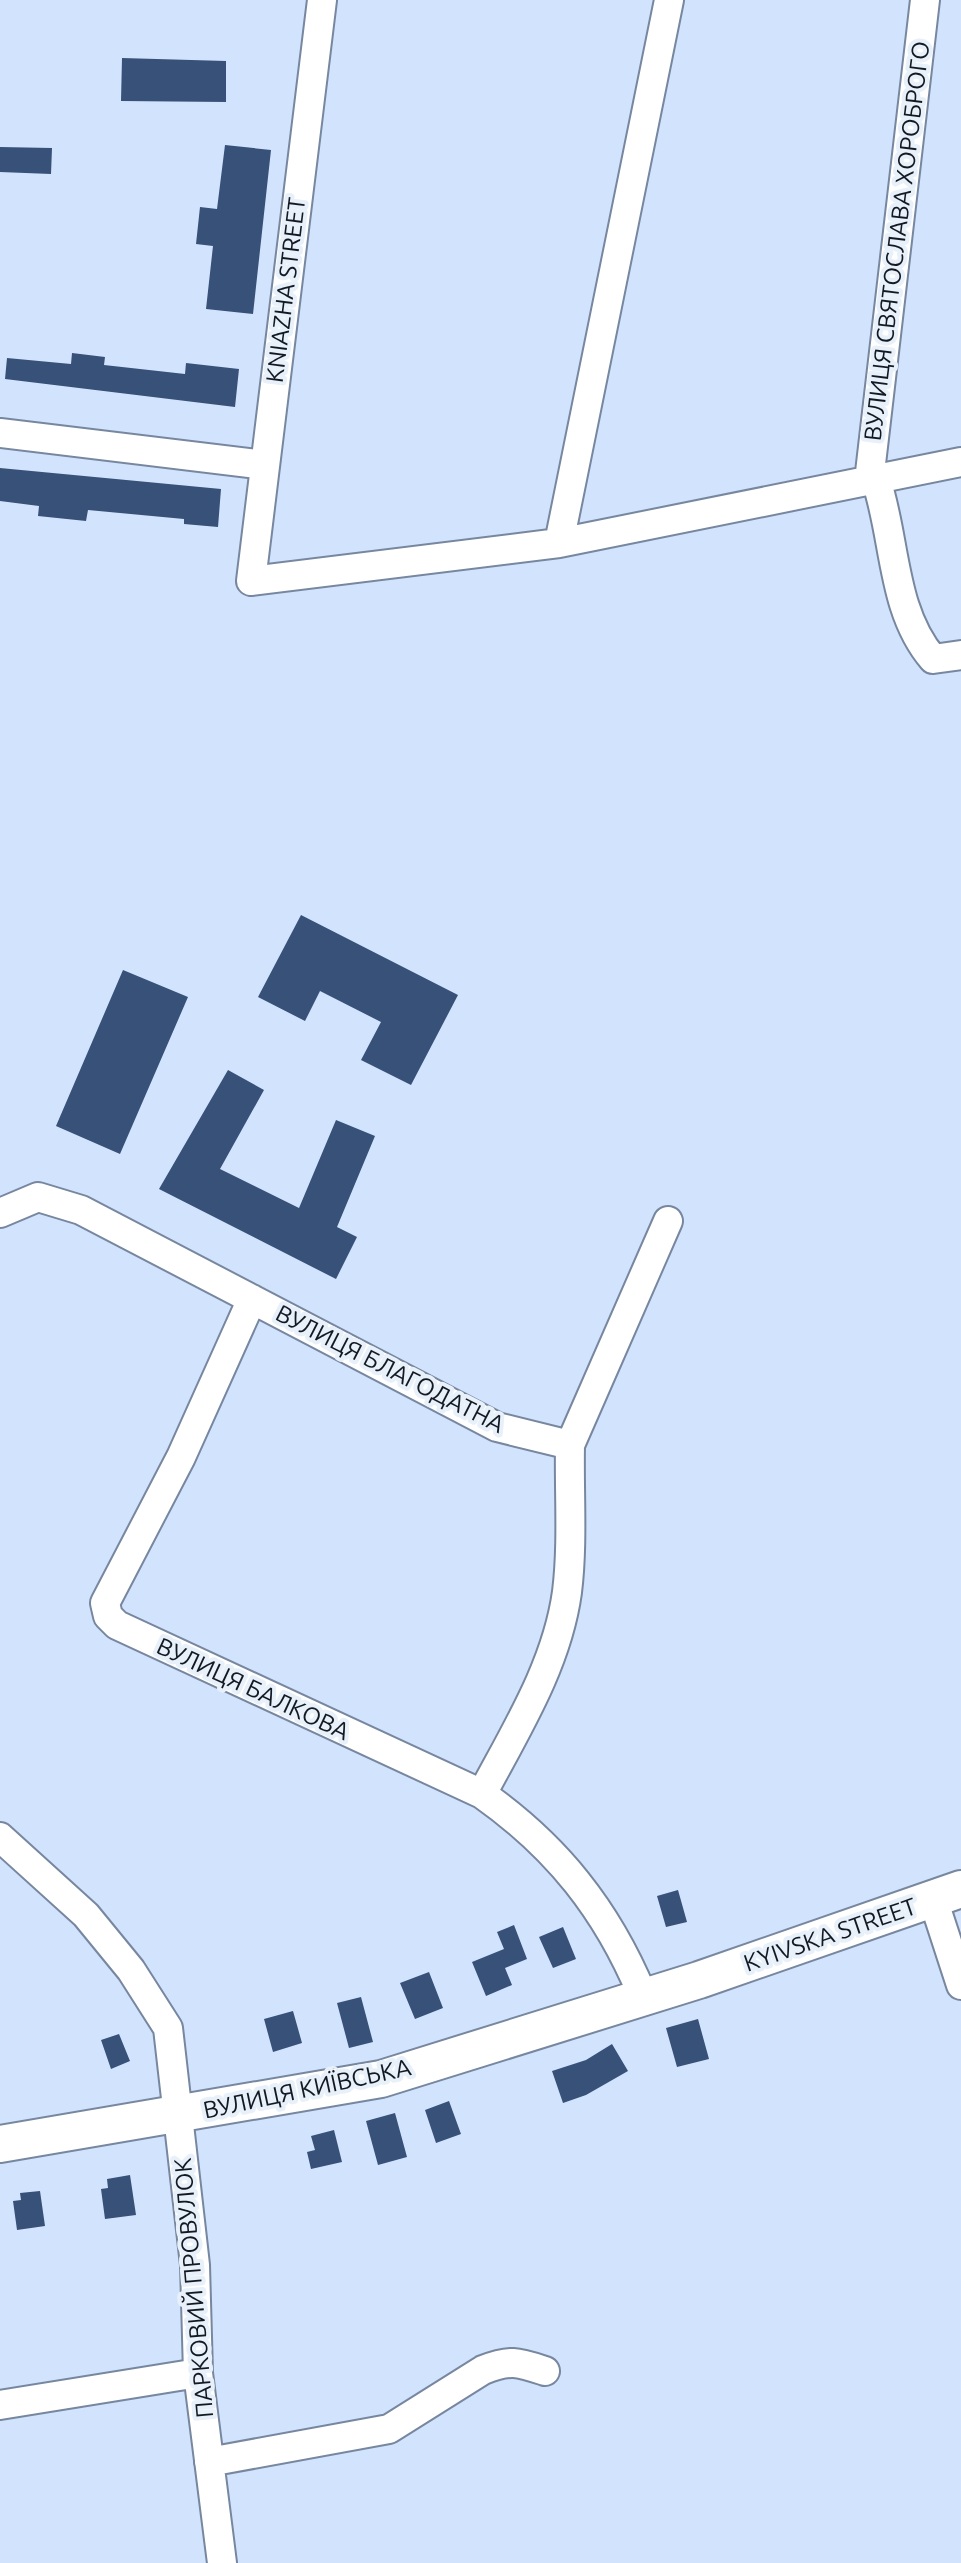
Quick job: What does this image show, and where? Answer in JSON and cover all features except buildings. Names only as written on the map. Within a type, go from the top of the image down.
[{"type":"main road","name":"KYIVSKA STREET","points":[[699,1980],[947,1894]]},
{"type":"main road","name":"ВУЛИЦЯ КИЇВСЬКА","points":[[0,2144],[381,2079],[642,1994],[699,1980]]},
{"type":"street","name":"KNIAZHA STREET","points":[[322,0],[251,581],[559,543]]},
{"type":"street","points":[[669,0],[559,543],[961,462]]},
{"type":"street","name":"ВУЛИЦЯ СВЯТОСЛАВА ХОРОБРОГО","points":[[873,480],[925,0]]},
{"type":"street","points":[[0,433],[265,465]]},
{"type":"street","points":[[873,480],[887,512],[906,614],[915,638],[933,659],[961,655]]},
{"type":"street","name":"ВУЛИЦЯ БЛАГОДАТНА","points":[[0,1213],[38,1197],[81,1210],[497,1427],[570,1445]]},
{"type":"street","points":[[482,1794],[528,1707],[555,1643],[567,1591],[570,1445],[668,1221]]},
{"type":"street","name":"ВУЛИЦЯ БАЛКОВА","points":[[252,1299],[181,1457],[105,1603],[108,1616],[131,1632],[482,1794],[525,1824],[586,1893],[621,1943],[642,1994]]},
{"type":"street","name":"ПАРКОВИЙ ПРОВУЛОК","points":[[0,1837],[86,1915],[131,1970],[168,2028],[195,2265],[198,2373],[222,2563]]},
{"type":"street","points":[[947,1894],[961,1985]]},
{"type":"street","points":[[209,2462],[389,2429],[499,2364],[512,2360],[545,2371]]},
{"type":"street","points":[[0,2405],[198,2373]]}]
